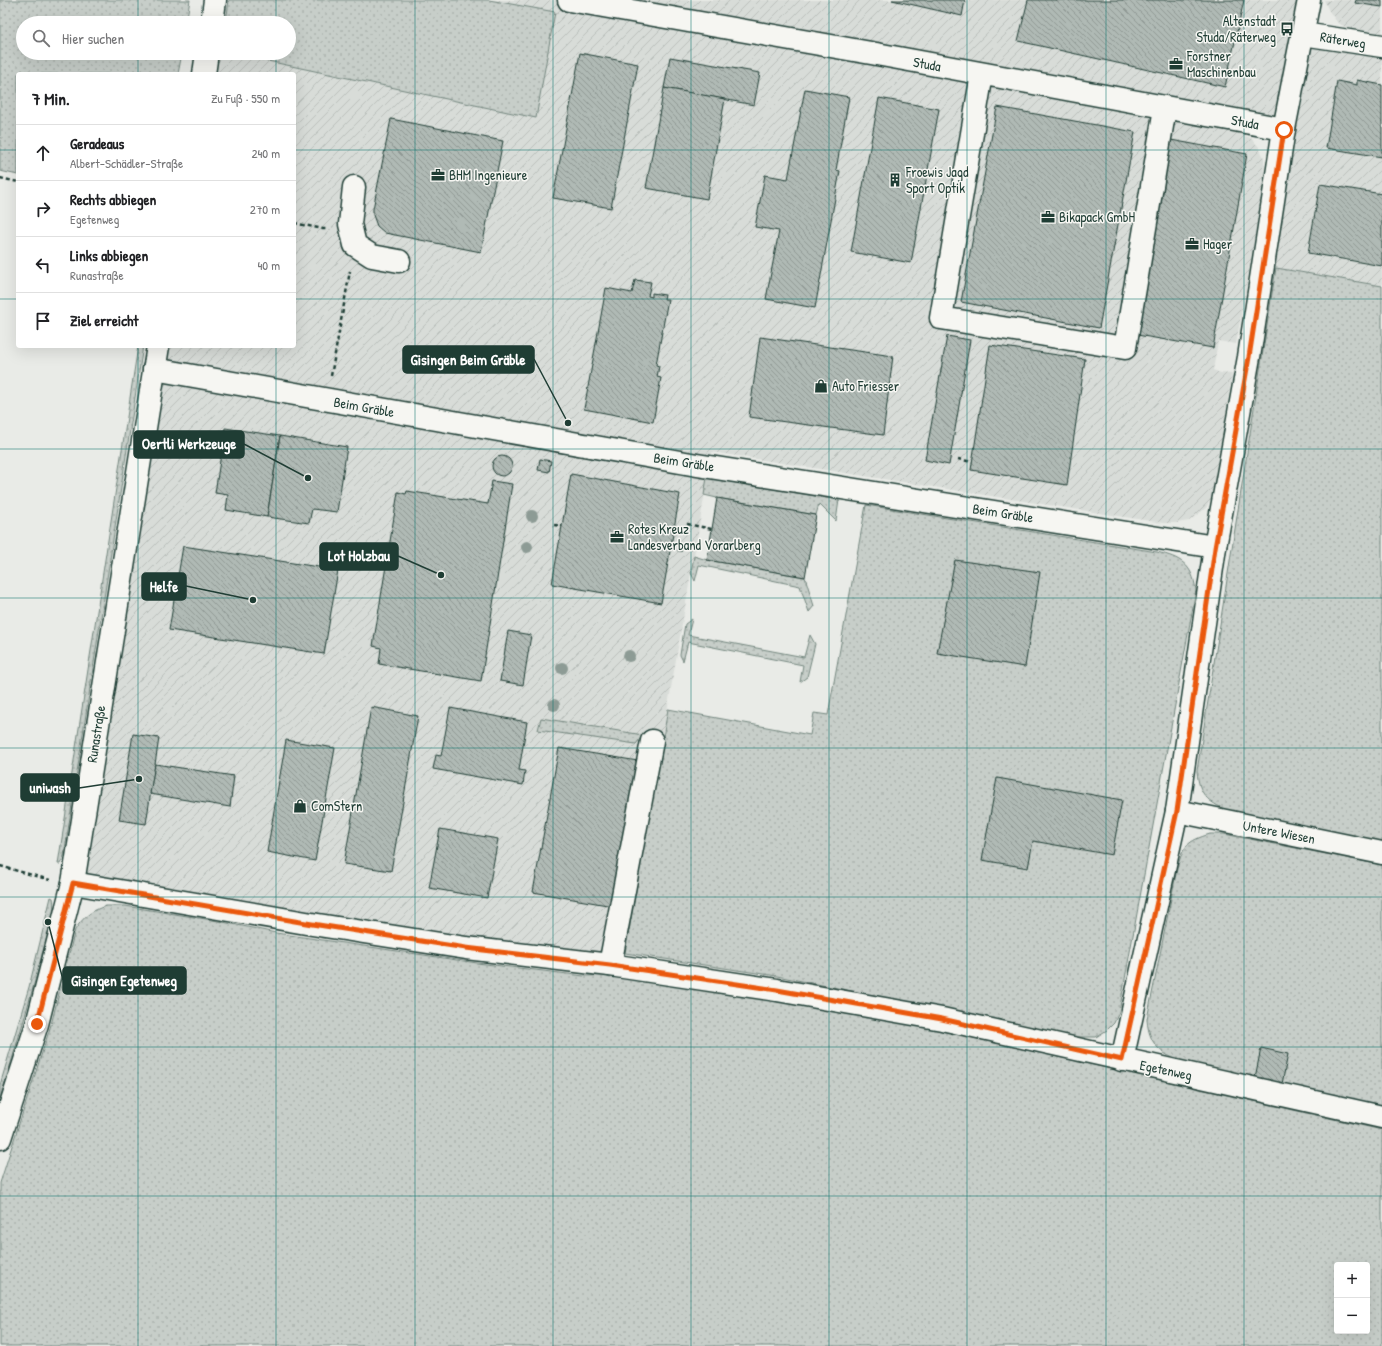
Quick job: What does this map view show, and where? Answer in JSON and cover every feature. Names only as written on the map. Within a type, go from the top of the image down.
[{"type":"street","points":[[213,16],[215,0]]},
{"type":"street","name":"Studa","points":[[569,0],[667,9],[982,74],[1284,130]]},
{"type":"street","points":[[1122,1060],[1177,811],[1215,548],[1249,357],[1284,130],[1309,0]]},
{"type":"street","name":"Räterweg","points":[[1303,34],[1382,46]]},
{"type":"street","points":[[204,72],[206,60]]},
{"type":"street","points":[[982,74],[941,318],[1125,348],[1165,108]]},
{"type":"street","points":[[354,187],[350,224],[355,245],[372,256],[399,261]]},
{"type":"street","name":"Runastraße","points":[[0,1138],[37,1024],[73,883],[158,348]]},
{"type":"street","name":"Beim Gräble","points":[[154,369],[326,400],[518,424],[697,465],[1215,548]]},
{"type":"street","points":[[610,965],[652,740]]},
{"type":"street","name":"Untere Wiesen","points":[[1177,811],[1382,852]]},
{"type":"street","name":"Egetenweg","points":[[73,883],[312,924],[466,948],[610,965],[777,990],[942,1019],[1382,1117]]},
{"type":"path","points":[[0,178],[16,182]]},
{"type":"path","points":[[296,223],[323,229],[350,224]]},
{"type":"path","points":[[326,400],[355,245]]},
{"type":"path","points":[[958,459],[972,462]]},
{"type":"path","points":[[687,524],[712,529]]},
{"type":"path","points":[[554,525],[562,526]]},
{"type":"path","points":[[671,548],[683,551]]},
{"type":"path","points":[[0,866],[49,880]]},
{"type":"shaded area","points":[[0,0],[190,0],[187,16],[16,16],[16,60],[181,60],[178,72],[16,72],[16,175],[0,171]]},
{"type":"shaded area","points":[[215,0],[1309,0],[1303,34],[1382,50],[1382,286],[1263,266],[1284,130],[871,53],[868,65],[1235,132],[1251,138],[1259,147],[1264,158],[1265,183],[1236,344],[1218,341],[1213,370],[1221,373],[1232,374],[1213,495],[1206,508],[1189,521],[1163,523],[712,452],[625,953],[610,965],[73,883],[158,348],[296,348],[296,72],[204,72],[206,60],[296,60],[296,16],[213,16]]},
{"type":"shaded area","points":[[229,0],[489,0],[555,12],[536,118],[263,60],[296,60],[296,16],[227,16]]},
{"type":"shaded area","points":[[1324,0],[1382,0],[1382,35],[1348,29],[1337,22],[1329,11]]},
{"type":"shaded area","points":[[1276,268],[1382,286],[1382,842],[1228,811],[1215,804],[1205,796],[1202,792],[1198,779],[1197,771]]},
{"type":"shaded area","points":[[138,348],[143,348],[64,856],[60,864],[58,864]]},
{"type":"shaded area","points":[[707,478],[839,500],[836,521],[819,504],[816,515],[704,495]]},
{"type":"shaded area","points":[[866,505],[1157,552],[1179,560],[1192,574],[1196,590],[1119,1012],[1114,1023],[1107,1030],[1096,1037],[1070,1037],[777,976],[625,953],[668,709],[810,735],[814,713],[828,715]]},
{"type":"shaded area","points":[[694,556],[707,560],[805,577],[814,606],[809,612],[800,586],[699,565],[695,581],[691,573]]},
{"type":"shaded area","points":[[692,619],[688,635],[804,657],[810,635],[815,644],[807,677],[800,682],[803,665],[688,642],[683,661],[680,655],[685,624]]},
{"type":"shaded area","points":[[541,718],[643,735],[636,744],[538,730]]},
{"type":"shaded area","points":[[1210,834],[1224,834],[1382,865],[1382,1108],[1194,1066],[1168,1056],[1156,1046],[1149,1030],[1147,1019],[1177,869],[1181,855],[1187,846],[1196,839]]},
{"type":"shaded area","points":[[51,897],[53,898],[54,903],[52,919],[0,1098],[0,1085],[29,987]]},
{"type":"shaded area","points":[[106,906],[125,906],[218,921],[276,933],[477,963],[584,976],[619,975],[774,999],[934,1029],[1382,1130],[1382,1346],[0,1346],[0,1183],[51,1025],[75,930],[81,921],[92,912]]},
{"type":"building","points":[[892,0],[965,0],[962,16]]},
{"type":"building","name":"Forstner Maschinenbau","points":[[1028,0],[1244,0],[1225,87],[1018,41]]},
{"type":"building","points":[[1356,0],[1382,0],[1382,7],[1355,3]]},
{"type":"building","points":[[580,53],[638,64],[611,208],[553,198]]},
{"type":"building","points":[[670,57],[760,73],[754,105],[664,88]]},
{"type":"building","points":[[1357,80],[1382,85],[1382,157],[1326,148],[1337,81],[1357,85]]},
{"type":"building","points":[[664,88],[725,99],[707,199],[646,188]]},
{"type":"building","points":[[805,89],[849,97],[836,170],[840,171],[815,308],[766,299],[779,231],[755,227],[765,175],[788,179]]},
{"type":"building","name":"Froewis Jagd Sport Optik","points":[[879,98],[939,109],[911,263],[851,252]]},
{"type":"building","name":"Bikapack GmbH","points":[[997,107],[1135,132],[1099,328],[961,302]]},
{"type":"building","name":"BHM Ingenieure","points":[[391,119],[503,141],[481,252],[385,233],[377,226],[373,215],[373,209]]},
{"type":"building","name":"Hager","points":[[1171,140],[1247,154],[1213,348],[1137,335]]},
{"type":"building","points":[[1320,184],[1382,194],[1382,266],[1308,253]]},
{"type":"building","points":[[635,280],[651,282],[648,296],[652,297],[652,293],[665,295],[664,299],[668,299],[656,365],[659,366],[657,377],[661,378],[653,422],[584,409],[606,288],[632,293]]},
{"type":"building","points":[[947,336],[970,340],[949,465],[925,460]]},
{"type":"building","name":"Auto Friesser","points":[[760,337],[893,356],[883,435],[749,417]]},
{"type":"building","points":[[990,345],[1085,359],[1067,485],[971,470]]},
{"type":"building","points":[[225,428],[280,436],[267,517],[226,510],[228,495],[215,493]]},
{"type":"building","points":[[280,436],[347,447],[337,512],[312,509],[309,523],[267,517]]},
{"type":"building","points":[[502,456],[509,459],[512,466],[509,473],[502,476],[495,473],[492,466],[495,459]]},
{"type":"building","points":[[540,459],[551,461],[549,472],[538,470]]},
{"type":"building","name":"Rotes Kreuz Landesverband Vorarlberg","points":[[571,474],[680,494],[661,603],[552,584]]},
{"type":"building","points":[[492,481],[512,484],[481,681],[379,664],[381,648],[373,646],[398,492],[406,494],[407,491],[488,504]]},
{"type":"building","points":[[717,498],[816,515],[805,577],[707,560]]},
{"type":"building","points":[[183,546],[338,570],[324,654],[169,630]]},
{"type":"building","points":[[955,560],[1040,572],[1025,667],[937,653]]},
{"type":"building","points":[[508,631],[531,635],[523,685],[500,681]]},
{"type":"building","points":[[371,707],[418,716],[391,871],[344,864]]},
{"type":"building","points":[[450,708],[527,722],[519,770],[525,771],[523,785],[433,769],[436,755],[441,756]]},
{"type":"building","points":[[133,734],[159,738],[146,824],[119,820]]},
{"type":"building","name":"ComStern","points":[[286,740],[335,748],[315,861],[267,852]]},
{"type":"building","points":[[559,748],[638,761],[613,906],[533,892]]},
{"type":"building","points":[[155,764],[234,776],[230,807],[150,794]]},
{"type":"building","points":[[997,778],[1122,800],[1112,855],[1033,841],[1028,868],[982,860]]},
{"type":"building","points":[[440,829],[498,839],[487,898],[429,888]]},
{"type":"building","points":[[1261,1048],[1288,1054],[1282,1084],[1255,1078]]},
{"type":"place","name":"Altenstadt Studa/Räterweg","points":[[1287,29]]},
{"type":"place","name":"Forstner Maschinenbau","points":[[1176,64]]},
{"type":"place","name":"BHM Ingenieure","points":[[438,175]]},
{"type":"place","name":"Froewis Jagd Sport Optik","points":[[895,180]]},
{"type":"place","name":"Bikapack GmbH","points":[[1048,217]]},
{"type":"place","name":"Hager","points":[[1192,244]]},
{"type":"place","name":"Auto Friesser","points":[[821,386]]},
{"type":"place","name":"Gisingen Beim Gräble","points":[[568,423]]},
{"type":"place","name":"Oertli Werkzeuge","points":[[308,478]]},
{"type":"place","name":"Rotes Kreuz Landesverband Vorarlberg","points":[[617,537]]},
{"type":"place","name":"Lot Holzbau","points":[[441,575]]},
{"type":"place","name":"Helfe","points":[[253,600]]},
{"type":"place","name":"uniwash","points":[[139,779]]},
{"type":"place","name":"ComStern","points":[[300,806]]},
{"type":"place","name":"Gisingen Egetenweg","points":[[48,922]]},
{"type":"route","points":[[37,1024],[73,883],[312,924],[466,948],[610,965],[777,990],[942,1019],[1122,1060],[1177,811],[1215,548],[1249,357],[1284,130]]}]
